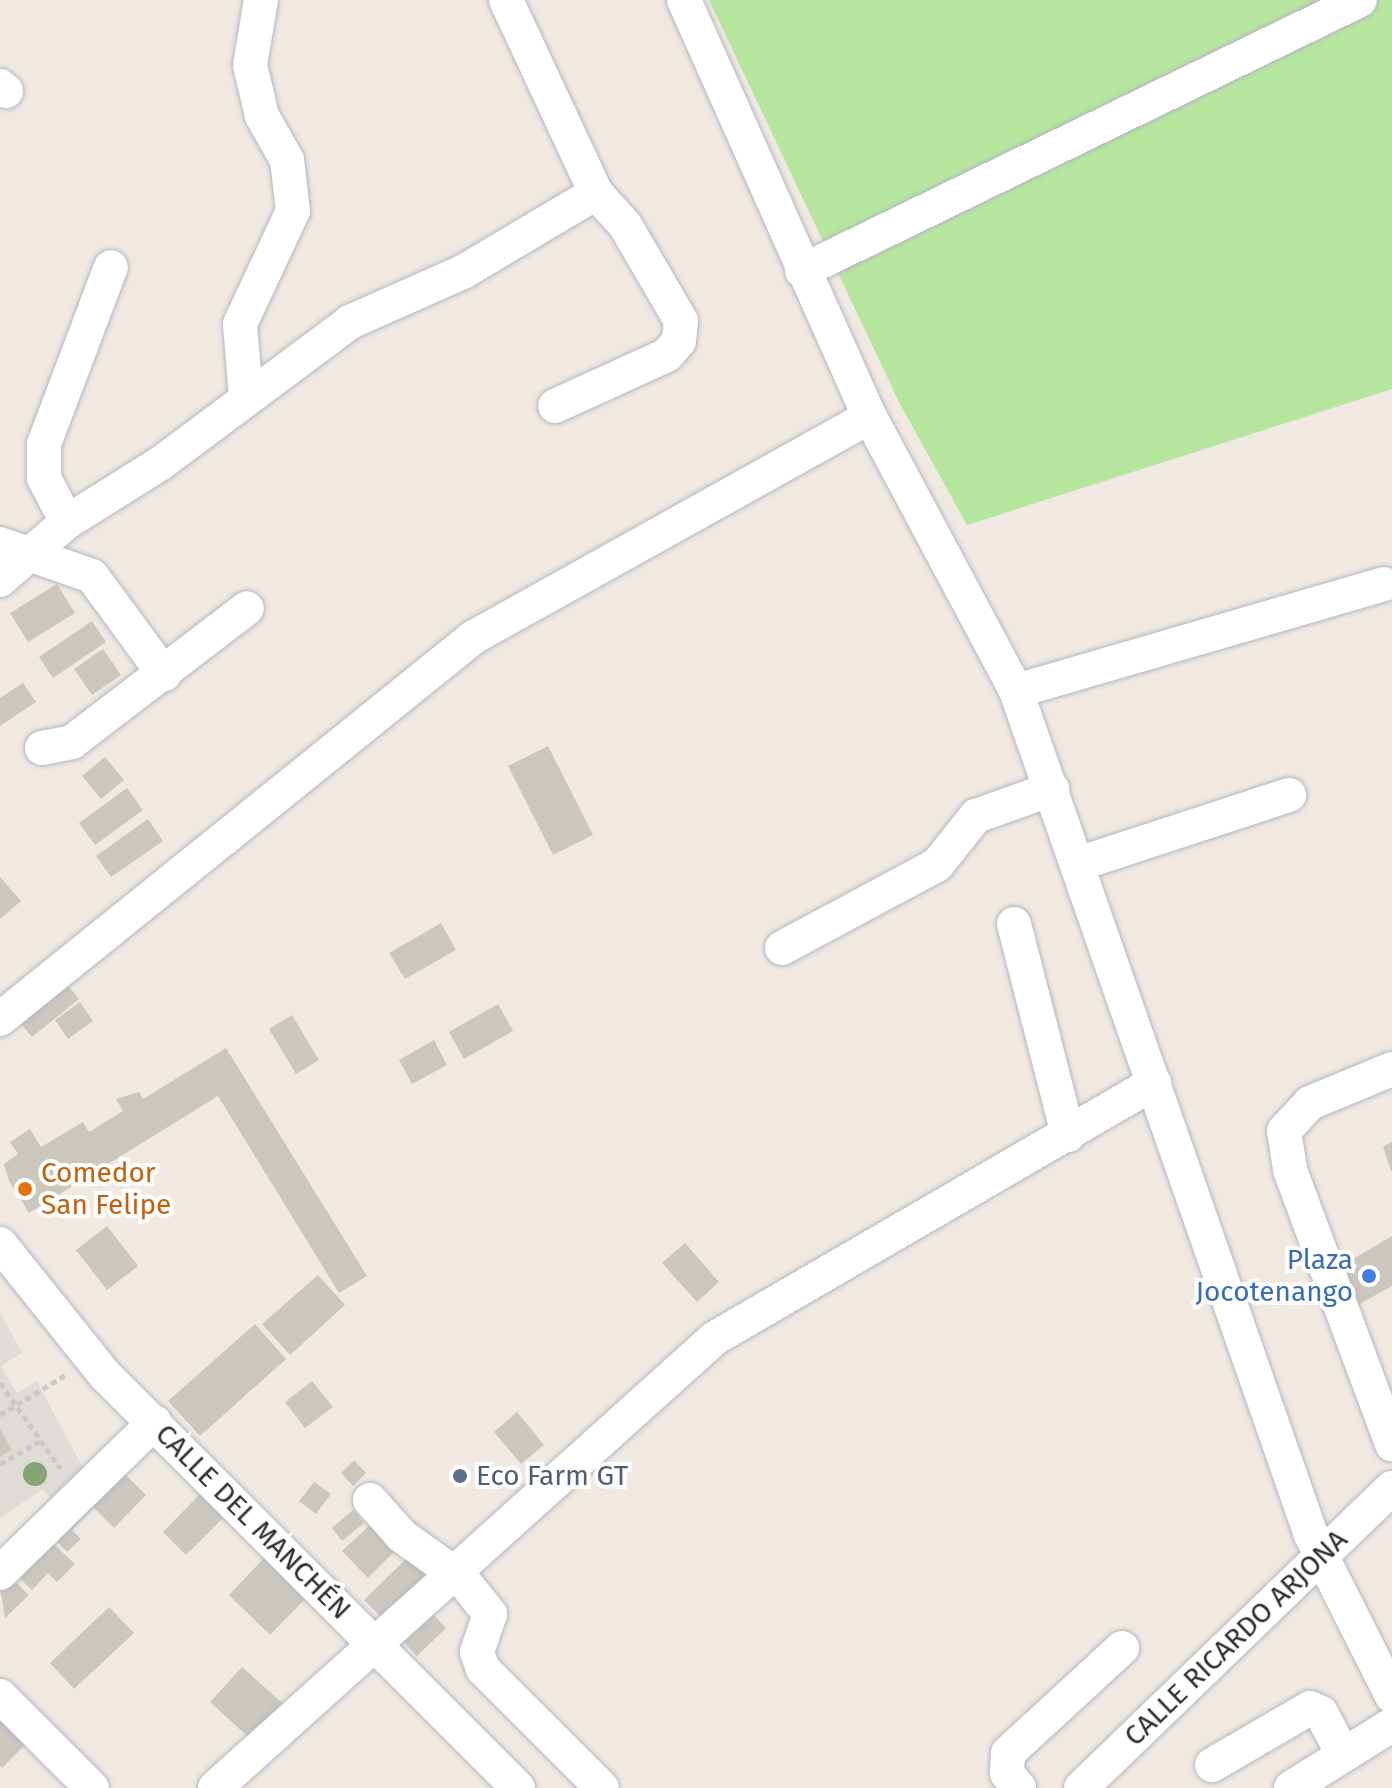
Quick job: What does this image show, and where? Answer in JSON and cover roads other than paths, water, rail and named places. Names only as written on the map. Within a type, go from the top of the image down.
[{"type":"street","points":[[246,397],[240,324],[293,211],[287,160],[262,116],[250,65],[261,0]]},
{"type":"street","points":[[506,0],[596,193],[625,225],[682,332],[667,355],[555,406]]},
{"type":"street","points":[[684,0],[802,271],[870,417],[1016,691],[1081,863],[1154,1083],[1322,1556],[1392,1696]]},
{"type":"street","points":[[802,271],[1360,0]]},
{"type":"street","points":[[0,580],[67,522],[161,463],[350,322],[463,272],[596,193]]},
{"type":"street","points":[[67,522],[44,478],[44,444],[111,267]]},
{"type":"street","points":[[0,1019],[474,637],[870,417]]},
{"type":"street","points":[[0,544],[36,552],[92,576],[164,674]]},
{"type":"street","points":[[1016,691],[1384,584]]},
{"type":"street","points":[[42,748],[72,742],[247,608]]},
{"type":"street","points":[[782,948],[937,865],[976,816],[1052,789]]},
{"type":"street","points":[[1081,863],[1289,795]]},
{"type":"street","points":[[1014,924],[1068,1135]]},
{"type":"street","points":[[1392,1069],[1310,1103],[1284,1131],[1290,1170],[1392,1445]]},
{"type":"street","points":[[215,1788],[374,1644],[451,1569],[715,1338],[1154,1083]]},
{"type":"street","name":"CALLE DEL MANCHÉN","points":[[0,1244],[92,1358],[518,1788]]},
{"type":"street","points":[[0,1573],[155,1422]]},
{"type":"street","name":"CALLE RICARDO ARJONA","points":[[1081,1788],[1392,1488]]},
{"type":"street","points":[[370,1500],[402,1536],[451,1569],[490,1614],[477,1652],[483,1669],[602,1788]]},
{"type":"street","points":[[1019,1788],[1007,1773],[1008,1753],[1122,1648]]},
{"type":"street","points":[[0,1696],[92,1788]]},
{"type":"street","points":[[1212,1765],[1310,1708],[1321,1713],[1343,1754]]},
{"type":"street","points":[[1291,1788],[1392,1725]]},
{"type":"place","name":"Comedor San Felipe","points":[[25,1189]]},
{"type":"place","name":"Plaza Jocotenango","points":[[1369,1276]]},
{"type":"place","name":"Eco Farm GT","points":[[460,1476]]}]
